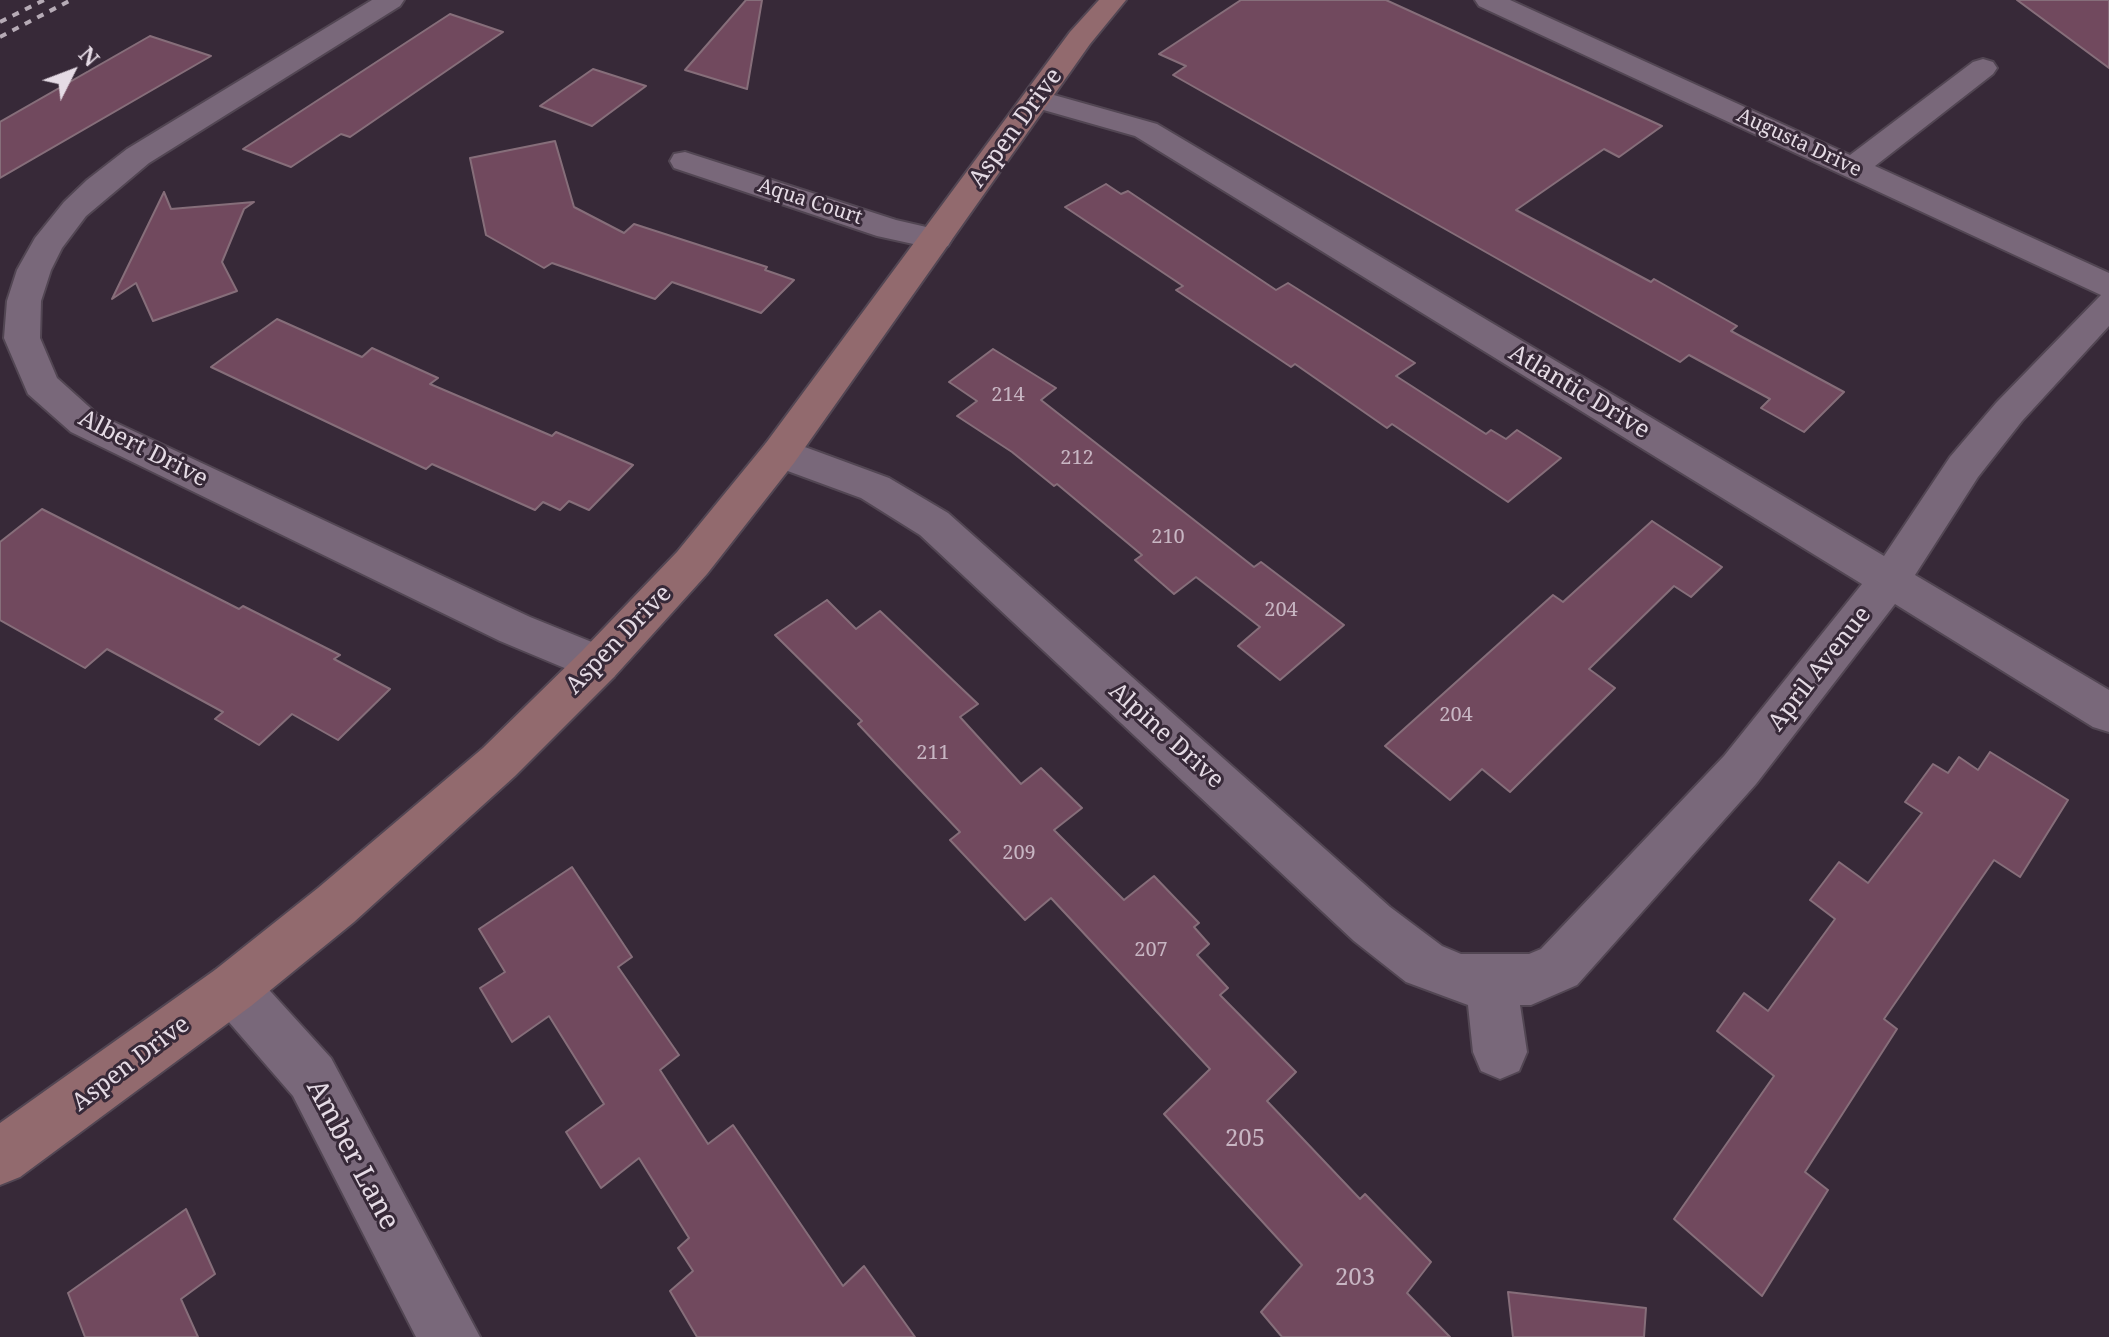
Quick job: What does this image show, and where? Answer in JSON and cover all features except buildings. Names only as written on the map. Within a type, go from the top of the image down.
[{"type":"street","name":"Albert Drive","points":[[391,0],[138,156],[98,187],[75,209],[47,245],[12,304],[22,338],[41,385],[84,423],[515,629],[598,664]]},
{"type":"street","name":"Aspen Drive","points":[[0,1157],[233,988],[336,905],[499,762],[598,664],[692,563],[780,453],[1036,99],[1113,0]]},
{"type":"street","name":"Augusta Drive","points":[[1488,0],[2109,286]]},
{"type":"street","points":[[1853,168],[1983,68]]},
{"type":"street","name":"Atlantic Drive","points":[[1036,99],[1146,130],[2109,713]]},
{"type":"street","name":"Aqua Court","points":[[685,161],[889,229],[936,239]]},
{"type":"street","name":"April Avenue","points":[[1491,981],[1531,980],[1559,967],[1740,770],[1890,580],[1964,467],[2009,412],[2109,304]]},
{"type":"street","name":"Alpine Drive","points":[[780,453],[875,488],[934,524],[1372,924],[1424,964],[1461,979],[1491,981]]},
{"type":"street","points":[[1491,981],[1500,1052]]},
{"type":"street","name":"Amber Lane","points":[[233,988],[312,1077],[449,1337]]},
{"type":"railway","points":[[0,22],[44,0]]},
{"type":"railway","points":[[0,37],[71,0]]}]
